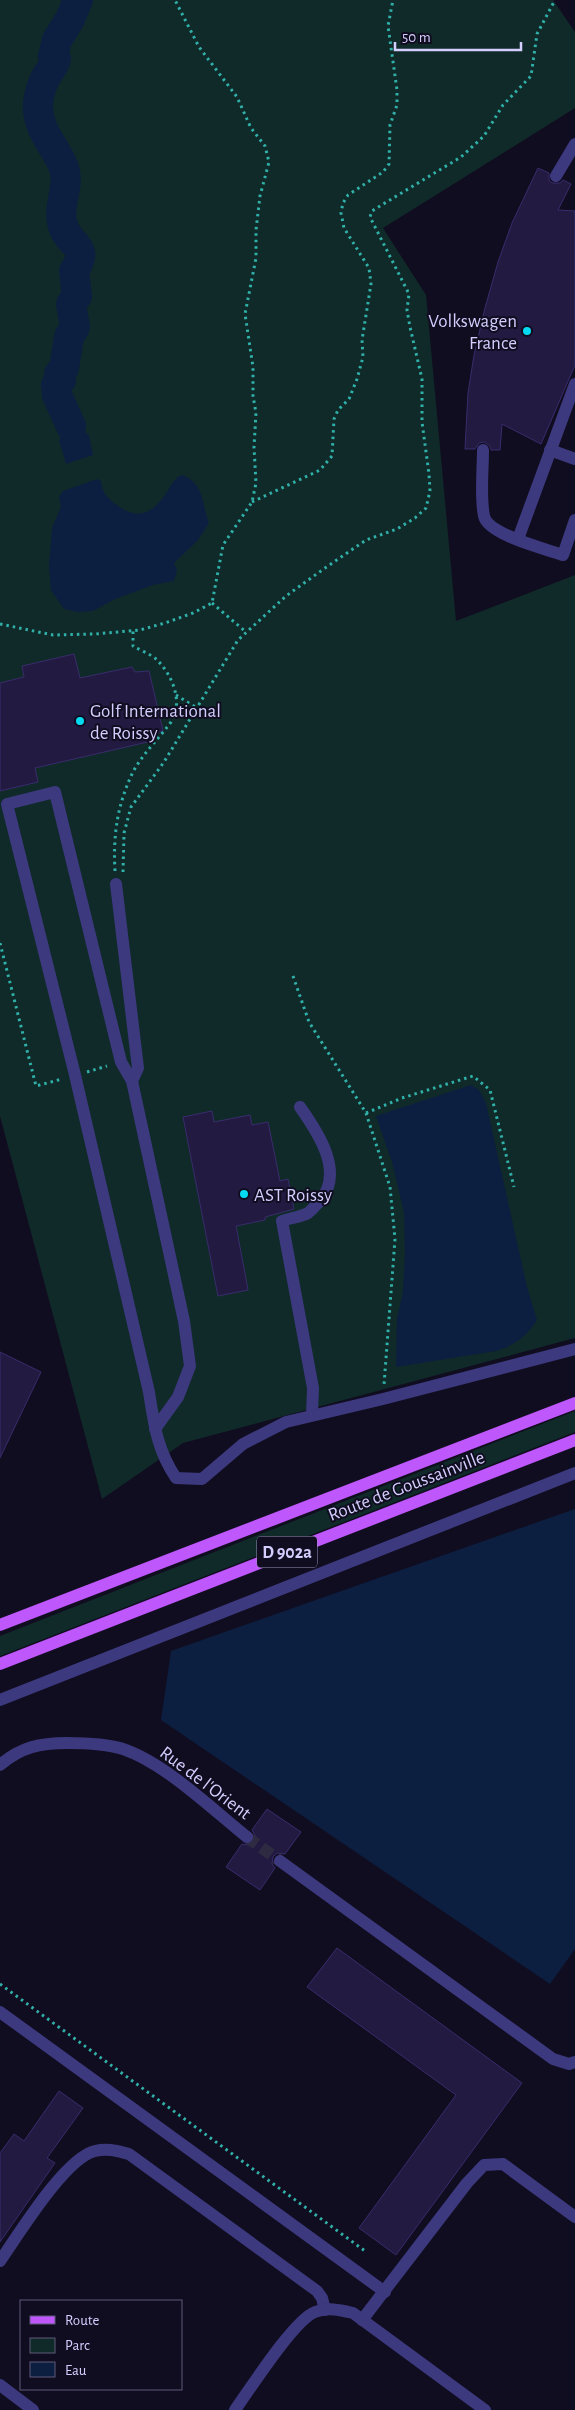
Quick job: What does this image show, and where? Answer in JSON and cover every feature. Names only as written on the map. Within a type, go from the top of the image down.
[{"type":"main road","name":"Route de Goussainville","points":[[0,1625],[575,1403]]},
{"type":"main road","name":"Route de Goussainville","points":[[0,1664],[575,1440]]},
{"type":"street","points":[[556,176],[575,144]]},
{"type":"street","points":[[518,539],[550,450],[572,403],[575,384]]},
{"type":"street","points":[[483,450],[484,516],[494,528],[563,555],[575,520]]},
{"type":"street","points":[[550,450],[575,459]]},
{"type":"street","points":[[155,1429],[178,1396],[190,1366],[184,1322],[132,1081],[121,1062],[55,792],[7,804],[75,1075],[149,1392],[155,1429],[165,1461],[176,1478],[202,1479],[243,1444],[286,1422],[575,1349]]},
{"type":"street","points":[[119,882],[138,1068],[132,1081]]},
{"type":"street","points":[[300,1107],[316,1130],[328,1158],[329,1181],[325,1195],[309,1212],[282,1221],[312,1388],[312,1415]]},
{"type":"street","points":[[0,1700],[575,1473]]},
{"type":"street","name":"Rue de l'Orient","points":[[0,1765],[20,1751],[41,1743],[77,1743],[123,1749],[158,1766],[247,1837]]},
{"type":"street","points":[[280,1861],[553,2059],[569,2064],[575,2062]]},
{"type":"street","points":[[0,2012],[381,2289]]},
{"type":"street","points":[[0,2261],[67,2169],[94,2151],[111,2148],[129,2154],[317,2291],[322,2298],[325,2310]]},
{"type":"street","points":[[362,2320],[381,2289],[467,2183],[484,2165],[503,2164],[575,2217]]},
{"type":"street","points":[[235,2410],[298,2325],[314,2312],[334,2308],[353,2313],[485,2410]]},
{"type":"street","points":[[0,2386],[33,2410]]},
{"type":"path","points":[[175,0],[199,47],[237,97],[251,128],[265,146],[269,162],[260,196],[256,258],[245,314],[252,359],[256,413],[254,447],[256,483],[252,502],[223,545],[212,603]]},
{"type":"path","points":[[252,502],[320,470],[332,456],[334,419],[338,410],[349,399],[357,379],[363,357],[362,340],[371,284],[369,268],[344,228],[341,213],[343,203],[348,195],[383,172],[388,164],[390,125],[397,105],[398,90],[388,26],[393,0]]},
{"type":"path","points":[[119,882],[124,833],[131,807],[164,762],[238,640],[286,596],[325,568],[366,540],[396,529],[415,518],[426,508],[430,492],[422,422],[422,379],[407,310],[409,294],[370,217],[372,212],[380,206],[461,157],[484,136],[503,104],[530,76],[537,34],[555,0]]},
{"type":"path","points":[[212,603],[246,632]]},
{"type":"path","points":[[0,624],[53,635],[95,634],[133,630],[184,616],[212,603]]},
{"type":"path","points":[[119,882],[114,845],[122,796],[138,764],[172,720],[176,707],[176,694],[169,676],[156,659],[133,646],[133,630]]},
{"type":"path","points":[[176,694],[197,708]]},
{"type":"path","points":[[0,944],[36,1086],[75,1075]]},
{"type":"path","points":[[293,976],[309,1022],[366,1113],[390,1187],[395,1239],[385,1351],[383,1399]]},
{"type":"path","points":[[366,1113],[402,1098],[473,1076],[490,1090],[514,1187]]},
{"type":"path","points":[[0,1984],[365,2251]]},
{"type":"green space","points":[[0,0],[553,0],[575,32],[575,108],[383,228],[426,295],[456,621],[575,575],[575,1338],[183,1443],[102,1499],[0,1116]]},
{"type":"green space","points":[[575,1411],[575,1432],[0,1656],[0,1636]]},
{"type":"water","points":[[69,426],[74,426],[89,435],[93,455],[66,464],[59,440]]},
{"type":"water","points":[[181,475],[189,478],[198,488],[209,523],[198,540],[174,563],[177,570],[174,581],[153,585],[115,599],[93,611],[78,612],[64,609],[51,590],[49,566],[52,528],[61,507],[59,497],[63,491],[97,479],[101,481],[103,490],[110,500],[124,510],[136,514],[147,512],[157,505],[175,480]]},
{"type":"water","points":[[471,1085],[479,1090],[486,1103],[527,1287],[537,1320],[520,1339],[496,1351],[396,1367],[397,1319],[403,1292],[404,1212],[392,1162],[376,1116]]},
{"type":"water","points":[[575,1509],[575,1949],[550,1984],[161,1720],[171,1651]]},
{"type":"building","name":"Volkswagen France","points":[[538,168],[549,173],[549,180],[552,183],[560,183],[563,180],[571,184],[558,210],[575,211],[575,365],[541,444],[502,424],[500,450],[491,450],[490,446],[484,442],[479,443],[475,449],[465,449],[468,393],[474,355],[485,308],[498,262],[512,223]]},
{"type":"building","name":"Golf International de Roissy","points":[[74,654],[80,678],[132,667],[135,672],[149,671],[163,731],[151,734],[152,741],[35,768],[38,782],[0,791],[0,683],[24,677],[22,666]]},
{"type":"building","name":"AST Roissy","points":[[212,1111],[214,1122],[250,1115],[252,1125],[268,1122],[280,1181],[288,1179],[294,1209],[265,1217],[265,1220],[236,1226],[248,1290],[218,1296],[183,1117]]},
{"type":"building","points":[[0,1352],[41,1372],[0,1458]]},
{"type":"building","points":[[267,1809],[301,1832],[285,1854],[277,1853],[273,1857],[272,1864],[275,1868],[260,1890],[226,1867],[242,1844],[249,1845],[254,1842],[255,1835],[252,1830]]},
{"type":"building","points":[[337,1948],[522,2083],[396,2255],[359,2228],[456,2095],[307,1987]]},
{"type":"building","points":[[59,2091],[83,2108],[47,2158],[55,2163],[0,2242],[0,2153],[14,2134],[24,2141]]},
{"type":"waterway","points":[[71,426],[57,395],[56,385],[61,380],[59,374],[64,368],[69,337],[75,327],[71,304],[77,296],[74,271],[79,262],[80,255],[77,246],[65,230],[62,222],[61,209],[66,182],[64,168],[41,125],[38,106],[42,86],[56,59],[53,56],[57,40],[70,19],[78,0]]},
{"type":"tunnel","points":[[247,1837],[280,1861]]},
{"type":"place","name":"Volkswagen France","points":[[527,331]]},
{"type":"place","name":"Golf International de Roissy","points":[[80,721]]},
{"type":"place","name":"AST Roissy","points":[[244,1194]]}]
